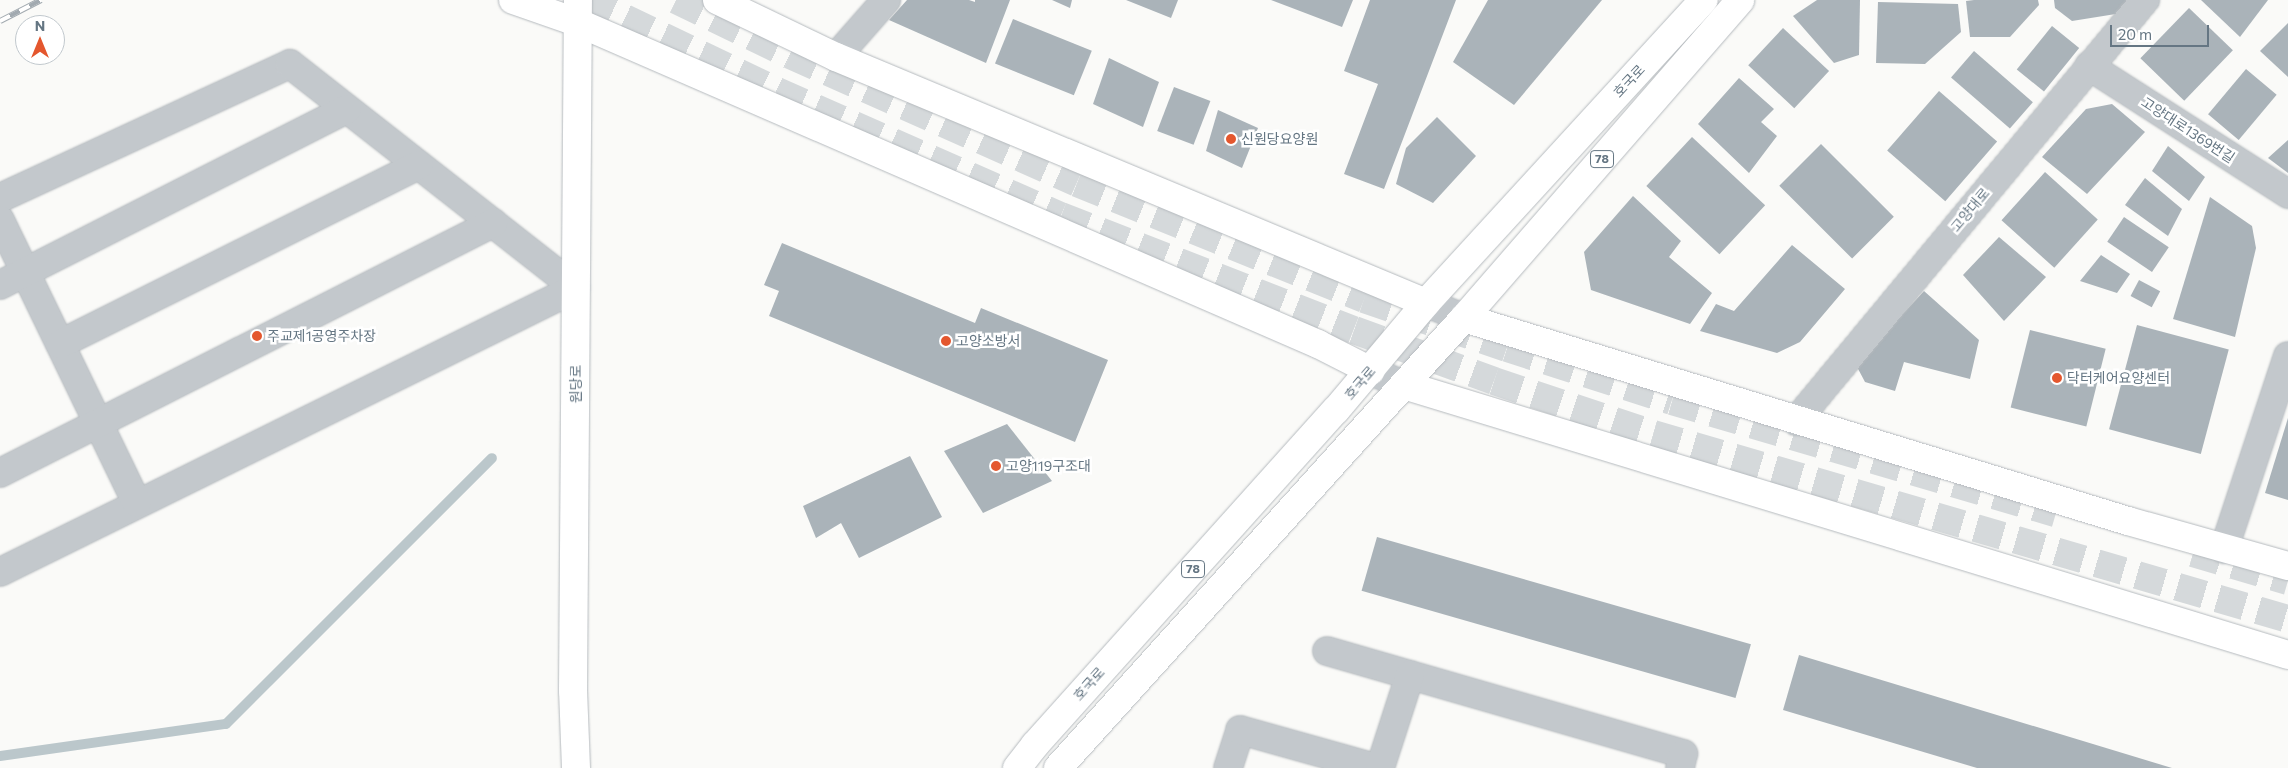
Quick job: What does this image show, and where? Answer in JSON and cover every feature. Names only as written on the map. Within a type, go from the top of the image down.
[{"type":"main road","points":[[513,0],[578,12],[1318,344],[1370,371]]},
{"type":"main road","points":[[717,0],[836,57],[1426,303]]},
{"type":"main road","name":"호국로","points":[[1017,768],[1035,745],[1370,371],[1426,303],[1704,0]]},
{"type":"main road","name":"78","points":[[1057,768],[1241,563],[1404,386],[1740,0]]},
{"type":"main road","name":"원당로","points":[[576,768],[573,690],[578,12]]},
{"type":"main road","points":[[1464,318],[1796,421],[2224,549],[2288,566]]},
{"type":"main road","points":[[1404,386],[2288,655]]},
{"type":"main road","points":[[1241,563],[1247,544],[1264,517],[1264,513],[1259,509],[1246,510]]},
{"type":"street","points":[[836,57],[886,0]]},
{"type":"street","name":"고양대로","points":[[1796,421],[2145,0]]},
{"type":"street","points":[[0,198],[290,64],[576,288],[0,572]]},
{"type":"street","name":"고양대로1369번길","points":[[2089,66],[2288,194]]},
{"type":"street","points":[[0,285],[347,109]]},
{"type":"street","points":[[60,344],[419,165]]},
{"type":"street","points":[[0,220],[137,503]]},
{"type":"street","points":[[0,473],[494,222]]},
{"type":"street","points":[[1426,303],[1464,318]]},
{"type":"street","points":[[2224,549],[2288,356]]},
{"type":"street","points":[[1370,371],[1404,386]]},
{"type":"street","points":[[1327,651],[1684,754],[1680,768]]},
{"type":"street","points":[[1380,768],[1410,675]]},
{"type":"street","points":[[1228,768],[1240,730],[1376,768]]},
{"type":"street","points":[[1035,745],[1057,768]]},
{"type":"building","points":[[907,0],[969,0],[975,2],[975,0],[1010,0],[986,63],[889,20]]},
{"type":"building","points":[[1052,0],[1072,0],[1070,8]]},
{"type":"building","points":[[1126,0],[1178,0],[1171,18]]},
{"type":"building","points":[[1271,0],[1353,0],[1342,27]]},
{"type":"building","points":[[1370,0],[1456,0],[1384,189],[1344,174],[1378,84],[1344,71]]},
{"type":"building","points":[[1488,0],[1602,0],[1514,105],[1453,62]]},
{"type":"building","points":[[1817,0],[1860,0],[1859,55],[1834,63],[1793,16]]},
{"type":"building","points":[[2038,0],[2039,5],[2010,37],[1970,37],[1966,1]]},
{"type":"building","points":[[2054,0],[2134,0],[2122,13],[2072,21],[2055,8]]},
{"type":"building","points":[[2201,0],[2268,0],[2240,37]]},
{"type":"building","points":[[1878,2],[1958,4],[1961,32],[1925,64],[1876,63]]},
{"type":"building","points":[[2189,8],[2233,50],[2184,101],[2140,58]]},
{"type":"building","points":[[1013,19],[1092,51],[1074,95],[995,64]]},
{"type":"building","points":[[2288,23],[2288,77],[2260,51]]},
{"type":"building","points":[[2052,26],[2079,48],[2044,92],[2017,70]]},
{"type":"building","points":[[1783,28],[1829,71],[1794,108],[1748,65]]},
{"type":"building","points":[[1974,51],[2033,102],[2010,129],[1951,77]]},
{"type":"building","points":[[1109,58],[1159,82],[1143,127],[1093,104]]},
{"type":"building","points":[[2246,69],[2277,95],[2239,140],[2208,114]]},
{"type":"building","points":[[1739,78],[1774,109],[1761,122],[1777,136],[1749,173],[1698,124]]},
{"type":"building","points":[[1174,87],[1210,101],[1194,145],[1157,131]]},
{"type":"building","points":[[1939,91],[1997,142],[1945,201],[1887,151]]},
{"type":"building","points":[[2112,104],[2145,132],[2087,194],[2042,157],[2086,109]]},
{"type":"building","name":"신원당요양원","points":[[1218,110],[1258,128],[1242,168],[1206,151]]},
{"type":"building","points":[[1437,117],[1476,156],[1433,203],[1396,184],[1406,148]]},
{"type":"building","points":[[1692,137],[1765,205],[1719,254],[1646,186]]},
{"type":"building","points":[[2288,140],[2288,173],[2268,158]]},
{"type":"building","points":[[1821,144],[1894,217],[1852,259],[1779,186]]},
{"type":"building","points":[[2168,146],[2205,177],[2189,201],[2152,171]]},
{"type":"building","points":[[2045,172],[2098,220],[2054,268],[2002,220]]},
{"type":"building","points":[[2145,178],[2182,209],[2168,236],[2125,205]]},
{"type":"building","points":[[1633,196],[1681,241],[1669,257],[1712,293],[1690,324],[1591,290],[1584,252]]},
{"type":"building","points":[[2210,197],[2252,226],[2256,248],[2235,337],[2173,319]]},
{"type":"building","points":[[2124,217],[2169,247],[2152,272],[2107,242]]},
{"type":"building","points":[[1999,237],[2046,277],[2004,321],[1963,275]]},
{"type":"building","name":"고양소방서","points":[[782,243],[975,323],[981,308],[1108,360],[1075,442],[769,316],[779,291],[764,285]]},
{"type":"building","points":[[1792,245],[1845,289],[1800,342],[1777,353],[1700,331],[1716,304],[1734,311]]},
{"type":"building","points":[[2101,255],[2130,274],[2117,293],[2080,281]]},
{"type":"building","points":[[2139,280],[2160,291],[2152,307],[2131,296]]},
{"type":"building","points":[[1924,291],[1979,340],[1970,379],[1904,362],[1895,391],[1865,382],[1856,365]]},
{"type":"building","points":[[2137,325],[2229,350],[2201,454],[2109,429]]},
{"type":"building","name":"닥터케어요양센터","points":[[2030,330],[2106,349],[2086,426],[2011,408]]},
{"type":"building","points":[[2288,418],[2288,500],[2265,493]]},
{"type":"building","name":"고양119구조대","points":[[1007,424],[1052,481],[983,513],[944,451]]},
{"type":"building","points":[[910,456],[942,517],[859,558],[841,523],[816,538],[803,506]]},
{"type":"building","points":[[1377,537],[1751,644],[1735,698],[1362,591]]},
{"type":"building","points":[[1799,655],[2172,768],[1977,768],[1783,710]]},
{"type":"waterway","points":[[0,756],[226,724],[492,458]]},
{"type":"tunnel","points":[[587,0],[777,91],[1061,216],[1354,330],[1494,381],[1653,434],[2288,619]]},
{"type":"tunnel","points":[[676,0],[790,55],[1077,183],[1364,299],[1507,348],[1672,401],[2056,513]]},
{"type":"tunnel","points":[[2193,553],[2288,581]]},
{"type":"railway","points":[[0,21],[41,0]]},
{"type":"place","name":"신원당요양원","points":[[1231,139]]},
{"type":"place","name":"주교제1공영주차장","points":[[257,336]]},
{"type":"place","name":"고양소방서","points":[[946,341]]},
{"type":"place","name":"닥터케어요양센터","points":[[2057,378]]},
{"type":"place","name":"고양119구조대","points":[[996,466]]}]
